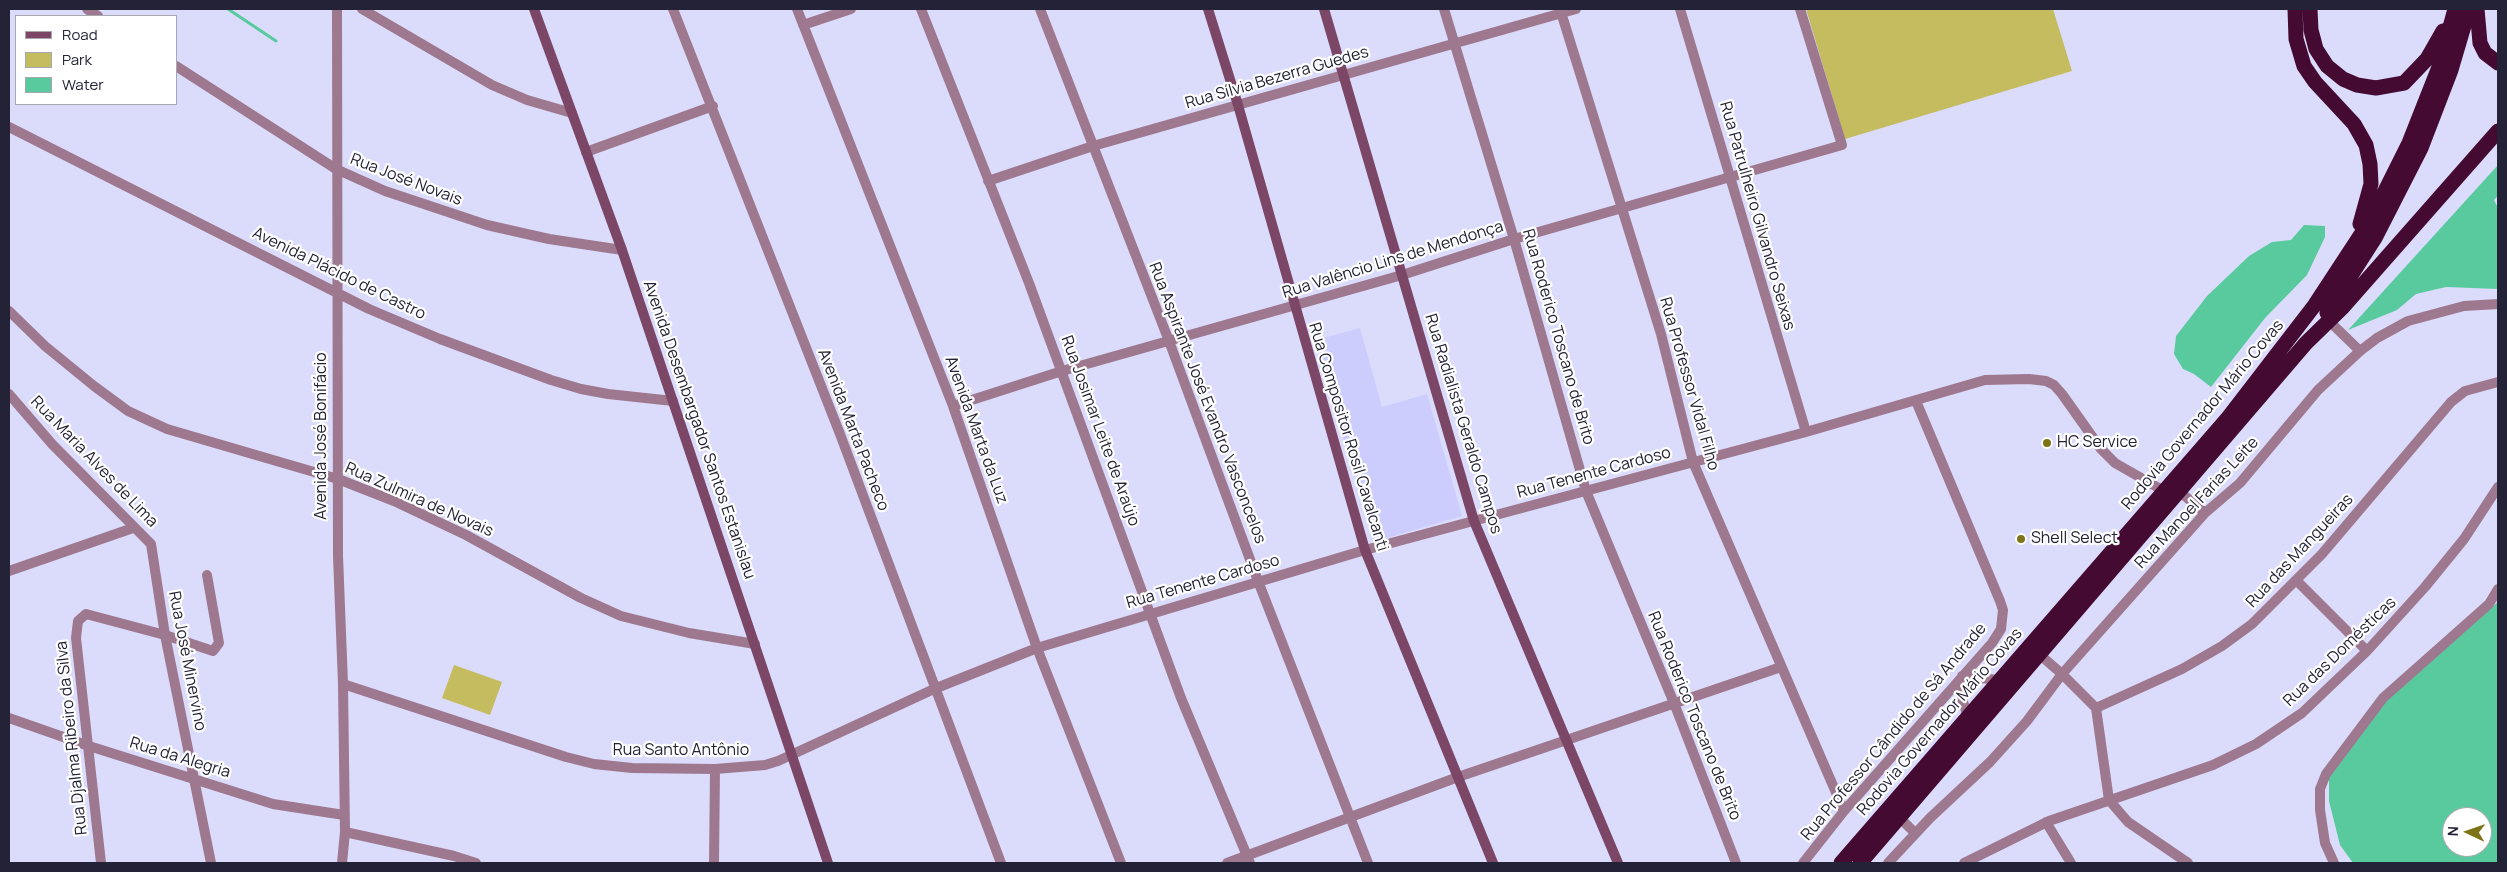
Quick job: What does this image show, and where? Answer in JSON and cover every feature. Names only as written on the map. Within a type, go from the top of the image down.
[{"type":"highway","points":[[2295,9],[2296,38],[2304,66],[2315,82],[2354,124],[2366,145],[2370,164],[2371,184],[2367,202],[2345,260]]},
{"type":"highway","points":[[2310,9],[2311,30],[2316,50],[2327,66],[2343,79],[2357,86],[2376,88],[2404,83],[2416,73],[2459,10]]},
{"type":"highway","points":[[2477,9],[2480,43],[2485,53],[2498,63]]},
{"type":"highway","points":[[2306,343],[2371,246],[2400,190],[2439,104],[2459,10]]},
{"type":"highway","name":"Rodovia Governador Mário Covas","points":[[1860,863],[2039,654],[2171,491],[2277,356],[2345,260],[2371,219],[2409,143],[2440,67],[2459,10]]},
{"type":"highway","points":[[2306,343],[2329,321],[2498,132]]},
{"type":"highway","name":"Rodovia Governador Mário Covas","points":[[1841,863],[1999,680],[2306,343]]},
{"type":"street","name":"Avenida José Bonifácio","points":[[337,9],[336,290],[338,556],[344,684],[345,832],[342,863]]},
{"type":"street","points":[[362,9],[492,86],[527,100],[572,113]]},
{"type":"street","name":"Avenida Desembargador Santos Estanislau","points":[[534,9],[622,250],[828,863]]},
{"type":"street","name":"Avenida Marta Pacheco","points":[[673,9],[713,106],[840,434],[1001,863]]},
{"type":"street","name":"Avenida Marta da Luz","points":[[797,9],[953,406],[1037,648],[1121,863]]},
{"type":"street","points":[[803,25],[852,9]]},
{"type":"street","name":"Rua Josimar Leite de Araújo","points":[[921,9],[1062,371],[1181,698],[1249,860]]},
{"type":"street","name":"Rua Aspirante José Evandro Vasconcelos","points":[[1040,9],[1349,819],[1368,863]]},
{"type":"street","name":"Rua Compositor Rosil Cavalcanti","points":[[1208,9],[1238,105],[1293,305],[1365,550],[1493,863]]},
{"type":"street","name":"Rua Radialista Geraldo Campos","points":[[1324,9],[1474,520],[1618,863]]},
{"type":"street","name":"Rua Roderico Toscano de Brito","points":[[1444,9],[1514,239],[1586,491],[1674,703],[1736,863]]},
{"type":"street","name":"Rua Sílvia Bezerra Guedes","points":[[988,181],[1093,146],[1344,76],[1561,11],[1576,9]]},
{"type":"street","name":"Rua Patrulheiro Gilvandro Seixas","points":[[1680,9],[1806,432]]},
{"type":"street","name":"Rua Valêncio Lins de Mendonça","points":[[953,406],[1062,371],[1402,275],[1514,239],[1842,145],[1800,9]]},
{"type":"street","name":"Rua Professor Vidal Filho","points":[[1561,11],[1661,334],[1693,462],[1844,811]]},
{"type":"street","name":"Rua José Novais","points":[[178,67],[336,169],[385,191],[487,225],[549,239],[622,250]]},
{"type":"street","points":[[586,152],[713,106]]},
{"type":"street","name":"Avenida Plácido de Castro","points":[[9,127],[336,290],[369,309],[440,339],[551,380],[608,394],[673,401]]},
{"type":"street","name":"Rua Manoel Farias Leite","points":[[1888,863],[1915,833],[1996,755],[2027,721],[2062,674],[2205,513],[2240,483],[2318,390],[2360,351],[2377,338],[2408,320],[2464,306],[2496,303]]},
{"type":"street","name":"Rua Zulmira de Novais","points":[[9,311],[45,346],[128,411],[166,429],[338,478],[466,535],[573,594],[621,616],[689,633],[755,644]]},
{"type":"street","points":[[2329,321],[2360,351]]},
{"type":"street","name":"Rua Tenente Cardoso","points":[[1037,648],[1150,612],[1365,550],[1806,432],[1985,380],[2011,378],[2046,381],[2062,394],[2101,449],[2115,463],[2171,491]]},
{"type":"street","name":"Rua das Mangueiras","points":[[2096,708],[2175,672],[2222,646],[2252,624],[2344,530],[2451,402],[2466,391],[2498,382]]},
{"type":"street","name":"Rua Maria Alves de Lima","points":[[9,394],[52,444],[133,528],[148,539],[152,553]]},
{"type":"street","name":"Rua Professor Cândido de Sá Andrade","points":[[1803,863],[1844,811],[1960,680],[2002,629],[2003,610],[1916,401]]},
{"type":"street","name":"Rua das Domésticas","points":[[1964,863],[2046,822],[2213,765],[2256,744],[2302,713],[2367,651],[2425,587],[2464,539],[2498,486]]},
{"type":"street","points":[[2171,491],[2205,513]]},
{"type":"street","points":[[9,570],[133,528]]},
{"type":"street","name":"Rua José Minervino","points":[[152,553],[165,635],[211,863]]},
{"type":"street","points":[[165,635],[209,650],[218,647],[219,643],[207,576]]},
{"type":"street","points":[[2296,580],[2367,651]]},
{"type":"street","points":[[2334,863],[2325,843],[2320,810],[2320,789],[2326,774],[2383,698],[2489,604],[2498,590]]},
{"type":"street","name":"Rua Djalma Ribeiro da Silva","points":[[101,863],[90,746],[76,633],[78,621],[86,614],[165,635]]},
{"type":"street","name":"Rua Santo Antônio","points":[[344,684],[566,757],[594,764],[632,768],[715,769],[765,765],[934,688],[1037,648]]},
{"type":"street","points":[[2039,654],[2096,708],[2110,800],[2128,822],[2188,863]]},
{"type":"street","points":[[1228,863],[1249,860],[1458,777],[1566,742],[1781,667]]},
{"type":"street","points":[[1968,717],[1960,680],[1999,680]]},
{"type":"street","name":"Rua da Alegria","points":[[9,718],[90,746],[273,804],[344,815]]},
{"type":"street","points":[[714,863],[715,769]]},
{"type":"street","points":[[1899,817],[1915,833]]},
{"type":"street","points":[[2046,822],[2071,863]]},
{"type":"street","points":[[345,832],[454,856],[476,863]]},
{"type":"shaded area","points":[[1360,328],[1382,407],[1427,394],[1462,516],[1373,542],[1316,340]]},
{"type":"green space","points":[[1806,9],[2053,9],[2072,71],[1845,139]]},
{"type":"green space","points":[[454,665],[502,682],[490,715],[442,698]]},
{"type":"water","points":[[2498,165],[2498,196],[2494,200],[2498,208],[2498,289],[2446,287],[2416,294],[2397,310],[2348,330]]},
{"type":"water","points":[[2304,225],[2325,226],[2325,237],[2307,275],[2265,318],[2211,387],[2194,374],[2183,369],[2174,354],[2176,336],[2207,296],[2249,256],[2272,242],[2291,240]]},
{"type":"water","points":[[2498,602],[2498,863],[2353,863],[2340,845],[2329,801],[2329,773],[2376,707]]},
{"type":"waterway","points":[[228,9],[276,41]]},
{"type":"place","name":"HC Service","points":[[2047,443]]},
{"type":"place","name":"Shell Select","points":[[2021,539]]}]
